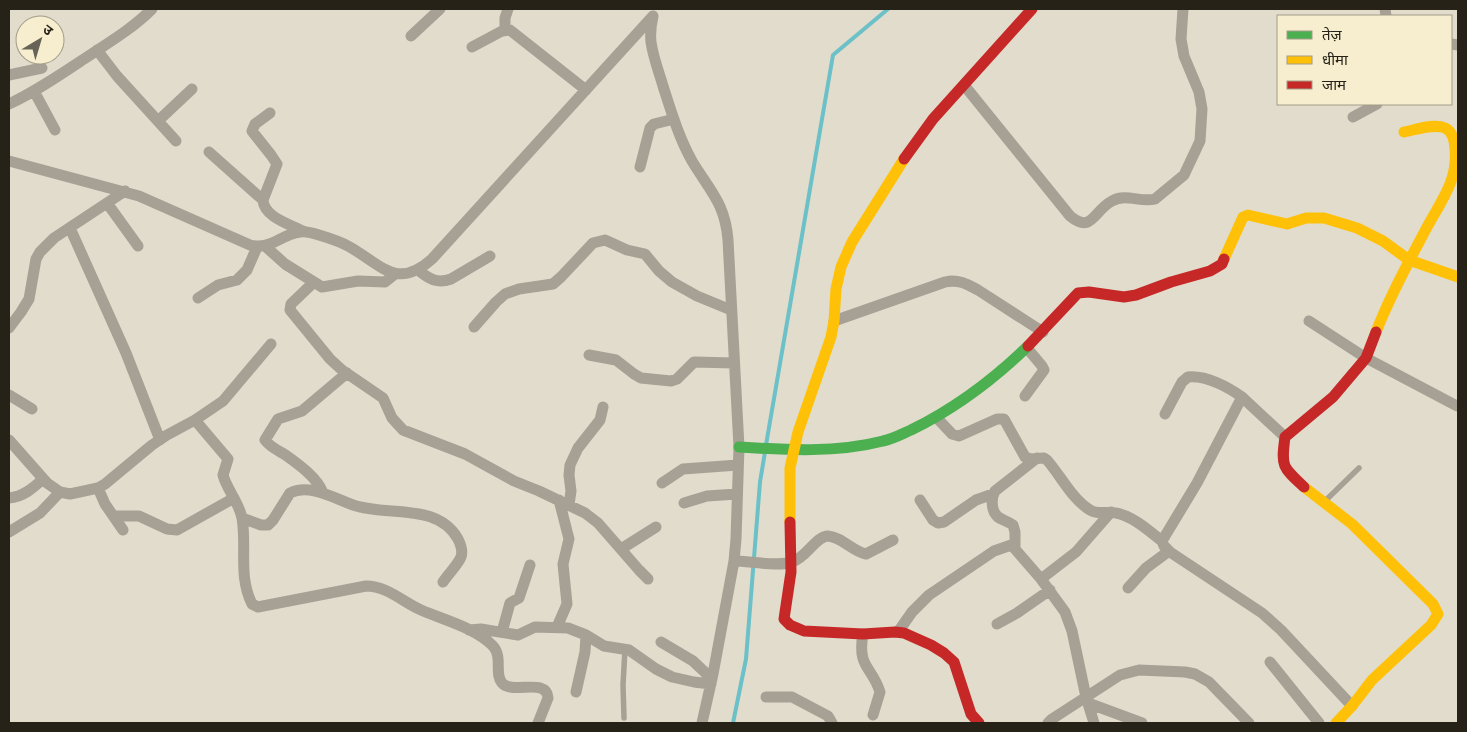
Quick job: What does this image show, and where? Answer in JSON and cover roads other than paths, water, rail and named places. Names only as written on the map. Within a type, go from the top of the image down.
[{"type":"street","points":[[9,104],[34,91],[135,25],[152,9]]},
{"type":"street","points":[[411,36],[440,9]]},
{"type":"street","points":[[505,30],[505,18],[508,9]]},
{"type":"street","points":[[978,723],[964,696],[954,662],[950,657],[931,645],[898,632],[863,634],[804,630],[786,622],[784,614],[790,582],[788,449],[814,388],[830,337],[834,321],[836,289],[841,267],[852,242],[933,119],[1032,9]]},
{"type":"street","points":[[964,85],[1070,216],[1081,224],[1086,223],[1105,205],[1115,199],[1155,199],[1184,175],[1200,141],[1202,109],[1199,92],[1184,56],[1181,39],[1183,9]]},
{"type":"street","points":[[270,113],[255,124],[252,131],[277,164],[263,200],[263,204],[269,213],[303,231],[347,245],[395,274],[408,274],[418,270],[432,259],[654,13]]},
{"type":"street","points":[[654,13],[651,41],[674,119],[685,147],[719,202],[727,223],[734,363],[742,448],[738,465],[734,561],[712,682],[702,723]]},
{"type":"street","points":[[472,47],[505,30],[510,30],[586,90]]},
{"type":"street","points":[[97,50],[176,141]]},
{"type":"street","points":[[9,75],[42,68]]},
{"type":"street","points":[[158,121],[192,89]]},
{"type":"street","points":[[34,91],[55,130]]},
{"type":"street","points":[[1354,117],[1375,105]]},
{"type":"street","points":[[640,167],[650,128],[654,124],[674,119]]},
{"type":"street","points":[[1336,723],[1372,680],[1431,625],[1438,614],[1433,604],[1352,524],[1295,479],[1284,466],[1282,452],[1285,437],[1333,397],[1366,358],[1387,305],[1409,260],[1455,180],[1455,151],[1452,134],[1446,128],[1437,126],[1404,132]]},
{"type":"street","points":[[208,152],[263,200]]},
{"type":"street","points":[[9,161],[125,191],[152,201],[250,245],[261,246],[303,231]]},
{"type":"street","points":[[9,328],[29,299],[36,259],[40,252],[54,238],[125,191]]},
{"type":"street","points":[[106,203],[138,246]]},
{"type":"street","points":[[742,448],[788,449],[872,444],[902,434],[936,417],[962,400],[1027,348],[1078,293],[1085,292],[1115,297],[1135,296],[1170,282],[1215,269],[1222,264],[1243,217],[1248,216],[1287,224],[1306,218],[1324,218],[1357,228],[1409,260],[1458,277]]},
{"type":"street","points":[[70,228],[126,353],[160,440]]},
{"type":"street","points":[[474,327],[505,294],[519,289],[553,284],[593,244],[605,240],[628,250],[644,254],[672,282],[696,296],[731,310]]},
{"type":"street","points":[[261,246],[313,283],[326,288],[358,281],[383,282],[395,274]]},
{"type":"street","points":[[198,298],[218,285],[237,280],[247,270],[261,246]]},
{"type":"street","points":[[418,270],[428,278],[444,282],[490,256]]},
{"type":"street","points":[[834,321],[945,282],[955,281],[978,290],[1043,332]]},
{"type":"street","points":[[313,283],[291,304],[290,310],[330,359],[383,398],[392,418],[403,430],[464,454],[514,481],[586,513],[598,522],[648,579]]},
{"type":"street","points":[[1308,321],[1366,358],[1457,406]]},
{"type":"street","points":[[9,440],[43,479],[60,492],[70,494],[98,488],[160,440],[195,420],[223,400],[271,344]]},
{"type":"street","points":[[1025,396],[1044,370],[1027,348]]},
{"type":"street","points":[[589,354],[616,360],[641,378],[671,381],[677,379],[694,362],[734,363]]},
{"type":"street","points":[[323,493],[320,485],[312,476],[265,440],[278,419],[302,411],[347,373]]},
{"type":"street","points":[[1165,414],[1182,382],[1188,377],[1198,377],[1229,388],[1242,397],[1285,437]]},
{"type":"street","points":[[9,395],[32,409]]},
{"type":"street","points":[[1128,588],[1166,546],[1242,397]]},
{"type":"street","points":[[557,627],[567,604],[563,564],[569,539],[564,503],[571,491],[570,465],[578,448],[600,420],[603,407]]},
{"type":"street","points":[[936,417],[952,434],[959,436],[997,419],[1004,419],[1025,456],[1031,459],[1044,458],[1047,460],[1078,500],[1088,509],[1097,513],[1116,512],[1129,518],[1262,613],[1281,630],[1352,706]]},
{"type":"street","points":[[195,420],[226,456],[227,463],[222,475],[242,518],[244,530],[244,574],[250,599],[255,605],[263,606],[366,586],[383,589],[485,640],[498,652],[502,684],[542,688],[547,692],[548,698],[538,723]]},
{"type":"street","points":[[920,500],[933,520],[938,523],[944,522],[983,496],[993,494],[1037,458]]},
{"type":"street","points":[[662,483],[683,469],[738,465]]},
{"type":"street","points":[[9,498],[14,498],[29,490],[43,479]]},
{"type":"street","points":[[98,488],[105,504],[123,530]]},
{"type":"street","points":[[242,518],[261,525],[268,525],[274,520],[290,493],[298,490],[323,493],[366,509],[423,514],[444,523],[452,529],[462,548],[462,556],[442,582]]},
{"type":"street","points":[[9,532],[40,513],[60,492]]},
{"type":"street","points":[[684,503],[707,496],[738,494]]},
{"type":"street","points":[[993,494],[993,507],[997,516],[1014,527],[1016,551],[1042,579],[1061,606],[1069,623],[1094,723]]},
{"type":"street","points":[[114,516],[139,516],[167,530],[177,530],[234,498]]},
{"type":"street","points":[[1042,579],[1076,552],[1111,512]]},
{"type":"street","points":[[621,549],[656,527]]},
{"type":"street","points":[[734,561],[790,563],[802,557],[817,540],[824,536],[836,538],[866,554],[893,540]]},
{"type":"street","points":[[898,632],[912,612],[929,596],[994,551],[1014,544]]},
{"type":"street","points":[[502,632],[510,603],[519,598],[530,565]]},
{"type":"street","points":[[997,624],[1050,590]]},
{"type":"street","points":[[467,630],[481,629],[518,634],[535,628],[568,628],[586,635],[604,646],[625,648],[667,675],[682,680],[712,682]]},
{"type":"street","points":[[863,634],[862,657],[880,692],[873,716]]},
{"type":"street","points":[[576,692],[585,652],[586,635]]},
{"type":"street","points":[[661,642],[693,661],[712,682]]},
{"type":"street","points":[[1270,662],[1319,723]]},
{"type":"street","points":[[1048,723],[1087,700],[1120,675],[1139,670],[1195,674],[1210,682],[1249,723]]},
{"type":"street","points":[[766,697],[792,696],[828,716],[832,723]]},
{"type":"street","points":[[1087,700],[1142,723]]},
{"type":"lane","points":[[1323,502],[1360,468]]},
{"type":"lane","points":[[624,718],[622,685],[625,648]]},
{"type":"waterway","points":[[766,445],[833,55],[888,9]]},
{"type":"waterway","points":[[733,723],[746,659],[760,482],[765,452]]}]
